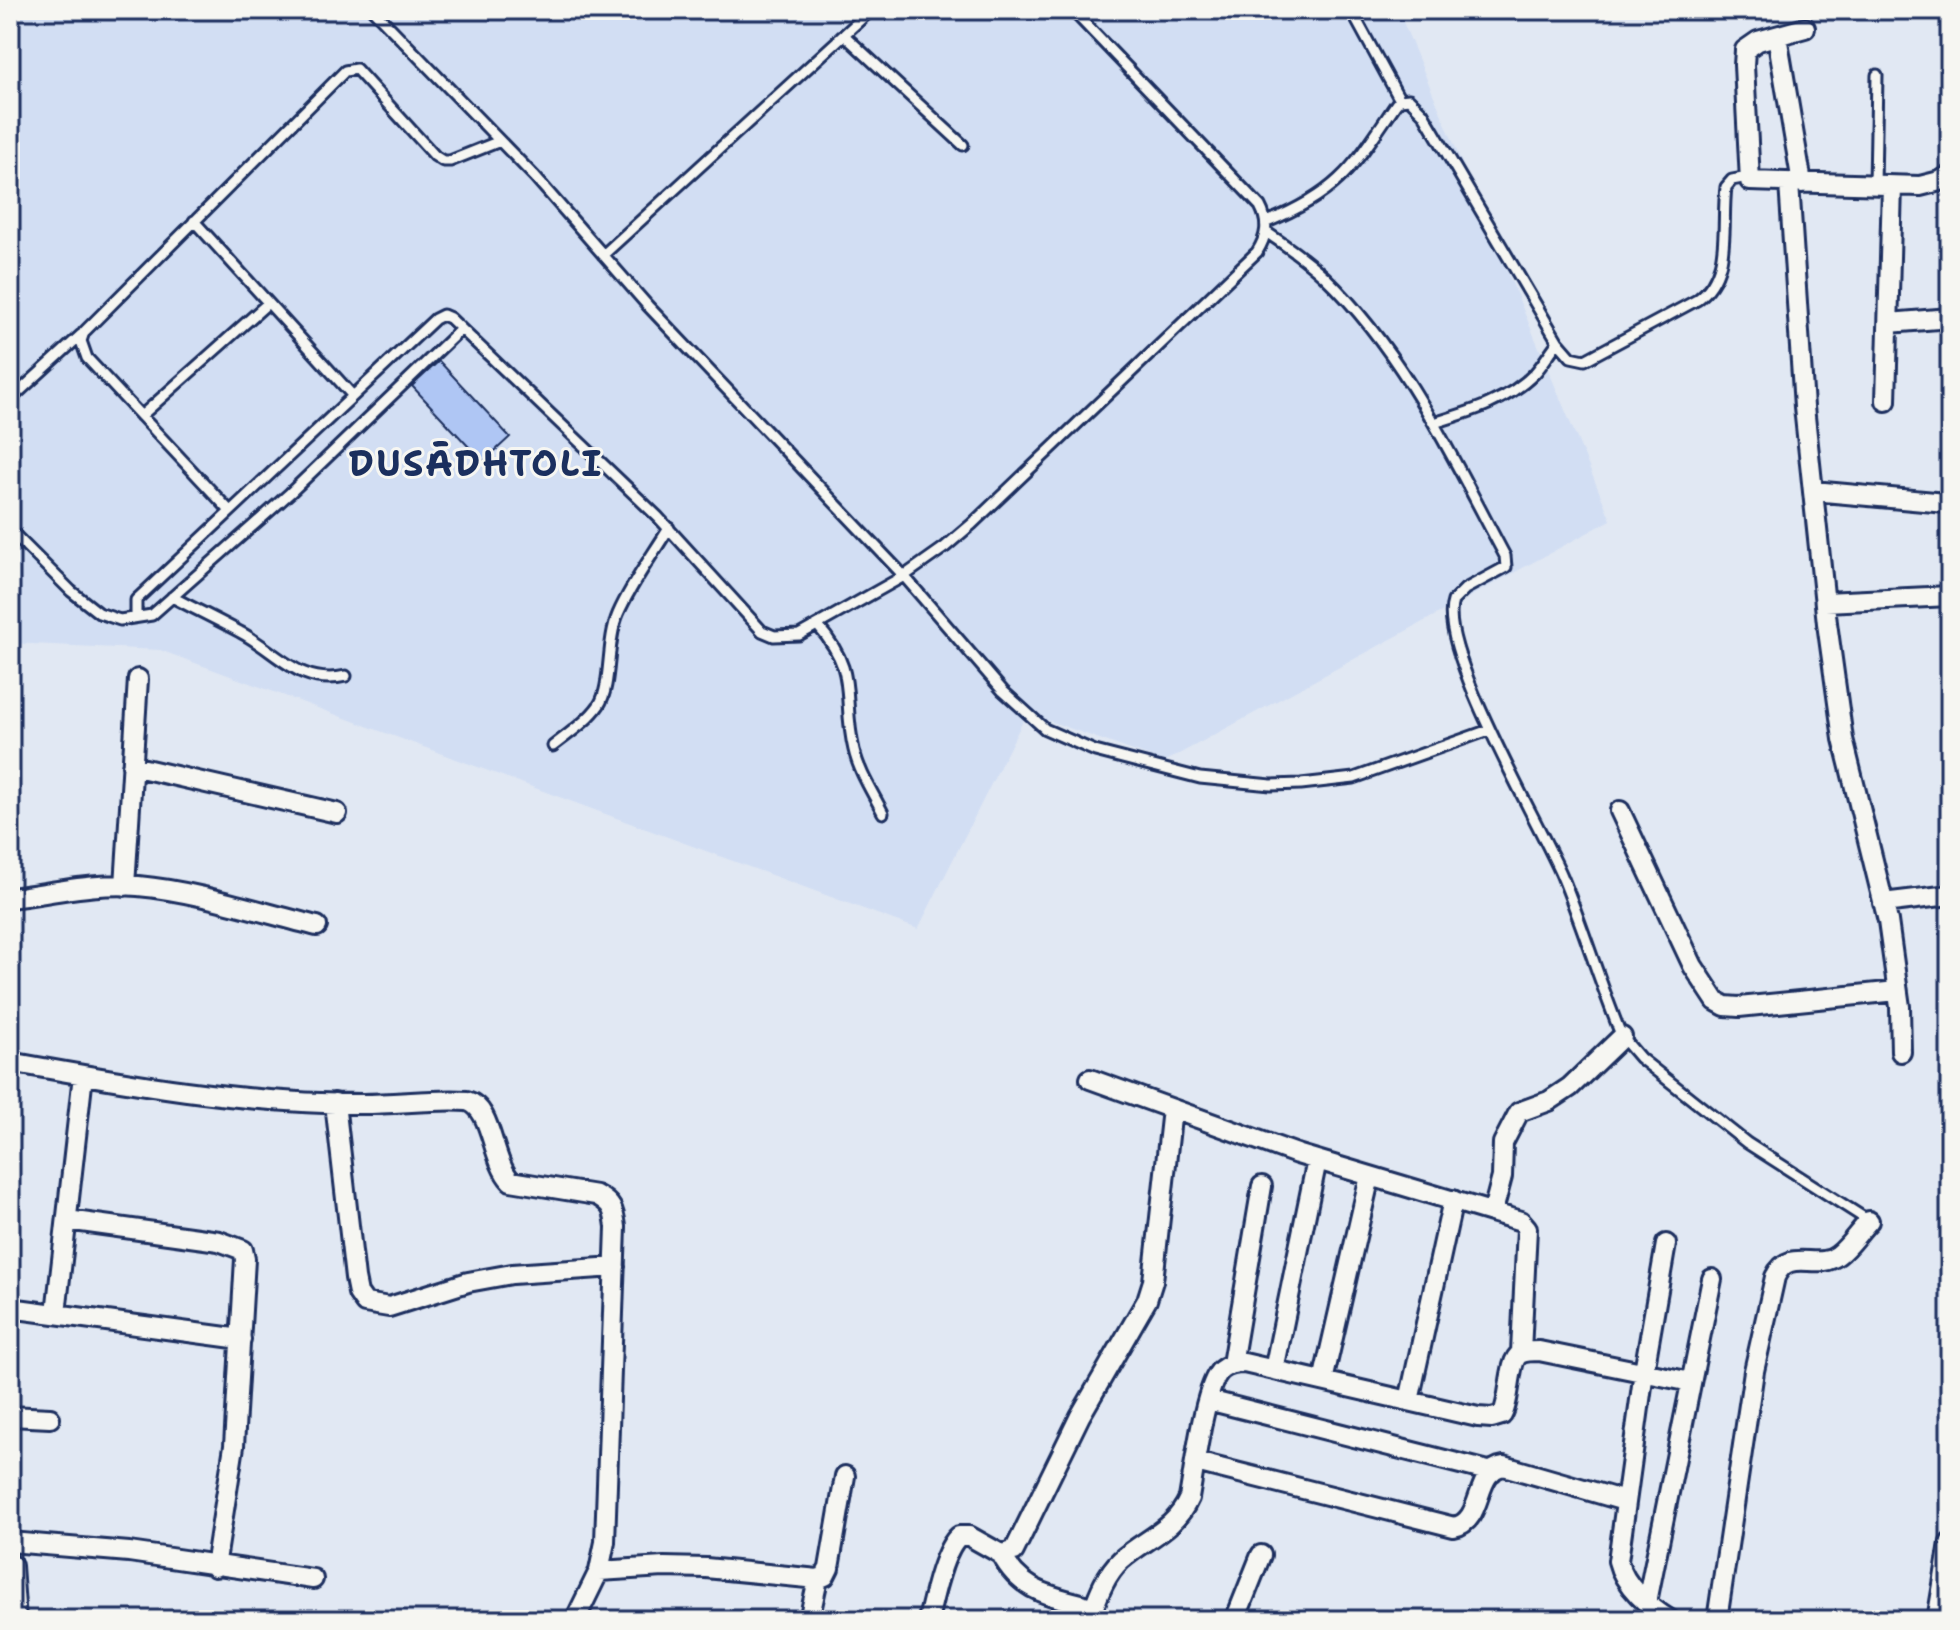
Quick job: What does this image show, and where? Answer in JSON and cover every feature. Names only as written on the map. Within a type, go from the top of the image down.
[{"type":"street","points":[[1805,28],[1750,45],[1744,56],[1748,177],[1752,181],[1883,186],[1931,184],[1950,175]]},
{"type":"street","points":[[1777,36],[1796,183],[1800,361],[1825,602],[1843,739],[1883,903],[1897,991],[1901,1052]]},
{"type":"street","points":[[1883,186],[1889,323],[1886,401]]},
{"type":"street","points":[[1889,323],[1950,318]]},
{"type":"street","points":[[1813,491],[1946,503]]},
{"type":"street","points":[[1825,602],[1950,596]]},
{"type":"street","points":[[125,886],[138,679]]},
{"type":"street","points":[[132,766],[337,813]]},
{"type":"street","points":[[1620,811],[1693,966],[1716,1001],[1725,1006],[1739,1007],[1897,991]]},
{"type":"street","points":[[10,898],[125,886],[164,889],[317,926]]},
{"type":"street","points":[[1883,903],[1950,895]]},
{"type":"street","points":[[1493,1211],[1502,1177],[1503,1143],[1519,1112],[1549,1101],[1570,1087],[1622,1037]]},
{"type":"street","points":[[10,1062],[238,1097],[335,1103],[456,1100],[476,1103],[482,1110],[500,1166],[511,1181],[596,1195],[608,1201],[614,1209],[616,1227],[605,1542],[599,1571],[575,1620]]},
{"type":"street","points":[[56,1313],[83,1075]]},
{"type":"street","points":[[1090,1079],[1317,1160],[1521,1221],[1527,1228],[1521,1352]]},
{"type":"street","points":[[335,1103],[355,1278],[358,1293],[365,1303],[389,1307],[468,1282],[512,1274],[615,1267]]},
{"type":"street","points":[[1001,1554],[1014,1551],[1020,1541],[1080,1416],[1147,1300],[1153,1281],[1172,1109]]},
{"type":"street","points":[[1274,1370],[1317,1160]]},
{"type":"street","points":[[1323,1381],[1370,1176]]},
{"type":"street","points":[[1232,1364],[1262,1186]]},
{"type":"street","points":[[1409,1401],[1453,1200]]},
{"type":"street","points":[[67,1220],[219,1241],[243,1250],[245,1259],[234,1446],[215,1567]]},
{"type":"street","points":[[1717,1620],[1754,1371],[1775,1277],[1779,1267],[1787,1262],[1827,1261],[1839,1255],[1869,1221]]},
{"type":"street","points":[[1666,1244],[1644,1371],[1618,1561],[1620,1570],[1647,1602],[1670,1620]]},
{"type":"street","points":[[1647,1602],[1712,1279]]},
{"type":"street","points":[[10,1308],[241,1339]]},
{"type":"street","points":[[928,1620],[953,1541],[959,1536],[969,1536],[1001,1554],[1011,1574],[1033,1590],[1092,1614],[1110,1573],[1122,1559],[1162,1532],[1183,1511],[1189,1498],[1210,1386],[1223,1368],[1232,1364],[1244,1363],[1492,1418],[1502,1415],[1507,1407],[1515,1358],[1521,1352],[1539,1351],[1691,1382]]},
{"type":"street","points":[[1208,1400],[1492,1472]]},
{"type":"street","points":[[10,1416],[50,1418]]},
{"type":"street","points":[[1196,1462],[1454,1527],[1464,1525],[1470,1519],[1487,1477],[1498,1466],[1625,1501]]},
{"type":"street","points":[[599,1571],[706,1568],[818,1579],[825,1576],[829,1568],[845,1476]]},
{"type":"street","points":[[10,1542],[129,1552],[313,1579]]},
{"type":"street","points":[[1937,1620],[1950,1543]]},
{"type":"street","points":[[1235,1620],[1261,1555]]},
{"type":"street","points":[[10,1566],[14,1620]]},
{"type":"street","points":[[809,1620],[818,1579]]},
{"type":"lane","points":[[373,10],[500,141],[648,306],[904,576],[1003,691],[1026,714],[1064,740],[1200,778],[1249,784],[1301,784],[1354,778],[1489,730]]},
{"type":"lane","points":[[603,255],[871,10]]},
{"type":"lane","points":[[136,617],[136,600],[439,316],[450,318],[669,528],[762,631],[787,637],[799,635],[921,566],[972,524],[1257,252],[1264,241],[1266,227],[1260,206],[1072,10]]},
{"type":"lane","points":[[1351,10],[1400,100]]},
{"type":"lane","points":[[844,35],[963,145]]},
{"type":"lane","points":[[10,400],[84,332],[345,71],[356,69],[443,161],[500,141]]},
{"type":"lane","points":[[1877,75],[1883,186]]},
{"type":"lane","points":[[1266,227],[1310,203],[1344,176],[1400,100]]},
{"type":"lane","points":[[1400,100],[1414,102],[1423,113],[1558,342],[1571,357],[1585,360],[1706,293],[1716,281],[1721,264],[1727,184],[1748,177]]},
{"type":"lane","points":[[194,221],[353,396]]},
{"type":"lane","points":[[1266,227],[1338,290],[1385,347],[1434,423],[1507,561],[1504,569],[1458,595],[1451,607],[1460,653],[1489,730],[1562,875],[1622,1037],[1640,1058],[1747,1143],[1869,1221]]},
{"type":"lane","points":[[141,416],[268,303]]},
{"type":"lane","points":[[10,530],[99,613],[120,620],[152,615],[290,493],[460,330]]},
{"type":"lane","points":[[84,332],[81,341],[87,358],[230,511]]},
{"type":"lane","points":[[1434,423],[1470,412],[1511,393],[1536,372],[1558,342]]},
{"type":"lane","points":[[553,746],[598,706],[605,687],[610,636],[619,611],[669,528]]},
{"type":"lane","points":[[172,597],[243,633],[293,668],[329,680],[346,676]]},
{"type":"lane","points":[[818,626],[832,642],[844,665],[854,752],[883,813]]},
{"type":"shaded area","points":[[10,10],[1398,10],[1611,520],[1164,762],[1027,713],[918,929],[160,650],[10,643]]},
{"type":"building","points":[[439,361],[510,437],[483,462],[412,386]]},
{"type":"district","name":"DUSĀDHTOLI","points":[[476,463]]}]
